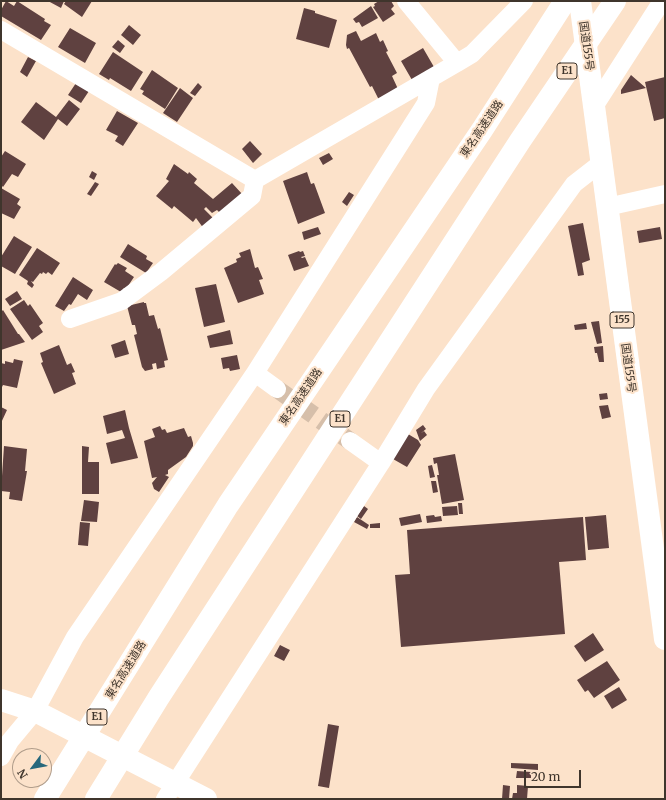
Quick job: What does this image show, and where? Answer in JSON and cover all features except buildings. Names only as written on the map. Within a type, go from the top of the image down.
[{"type":"main road","points":[[482,130],[556,1]]},
{"type":"main road","name":"東名高速道路","points":[[45,799],[123,676],[228,505],[482,130],[565,1]]},
{"type":"main road","name":"国道155号","points":[[580,1],[607,206],[662,596],[665,639]]},
{"type":"main road","name":"E1","points":[[96,799],[159,697],[520,141],[615,1]]},
{"type":"main road","points":[[1,700],[35,711],[171,791],[206,799]]},
{"type":"street","points":[[406,1],[457,64]]},
{"type":"street","points":[[70,319],[122,301],[161,272],[252,196],[255,180],[457,64],[472,54],[524,1]]},
{"type":"street","points":[[594,107],[662,1]]},
{"type":"street","points":[[1,30],[255,180]]},
{"type":"street","points":[[1,757],[10,741],[35,711],[75,636],[254,373],[426,103],[431,78]]},
{"type":"street","points":[[171,791],[381,463],[426,389],[574,184],[602,163]]},
{"type":"street","points":[[607,206],[665,194]]},
{"type":"street","points":[[254,373],[277,389]]},
{"type":"street","points":[[350,441],[381,463]]},
{"type":"tunnel","points":[[277,389],[350,441]]}]
